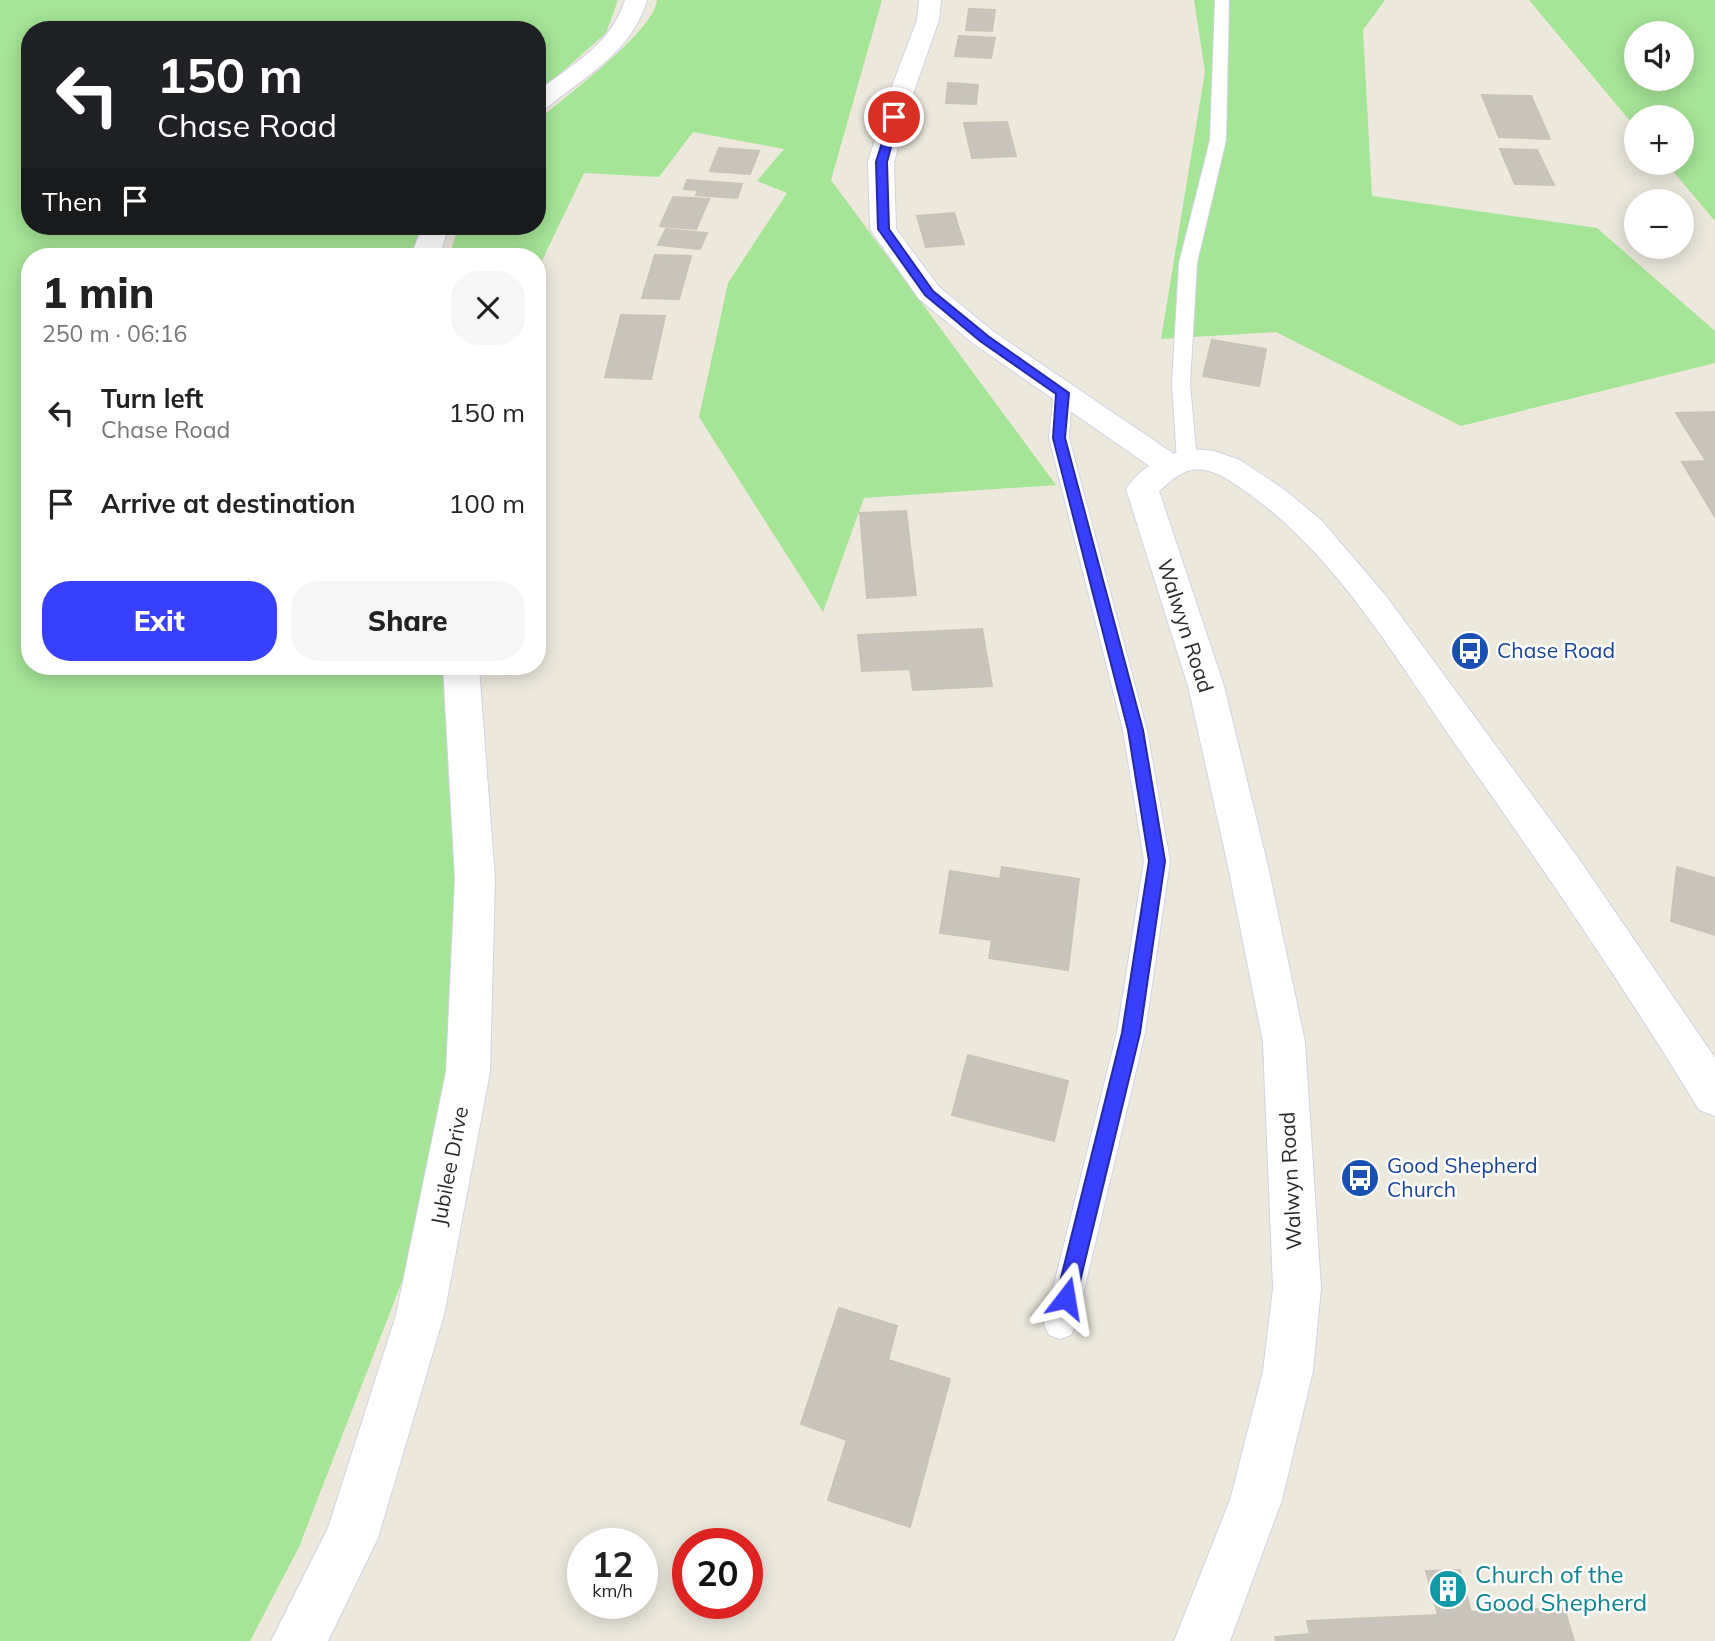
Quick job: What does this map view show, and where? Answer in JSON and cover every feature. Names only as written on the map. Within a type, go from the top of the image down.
[{"type":"main road","points":[[546,97],[610,48],[635,9],[636,0]]},
{"type":"main road","points":[[930,0],[928,20],[901,94],[881,162],[883,229],[929,293],[984,338],[1063,393],[1178,463],[1201,458],[1238,472],[1272,494],[1311,530],[1379,611],[1550,846],[1715,1096]]},
{"type":"main road","name":"Walwyn Road","points":[[1178,463],[1142,489],[1206,686],[1248,866],[1284,1042],[1297,1288],[1288,1371],[1256,1500],[1202,1641]]},
{"type":"main road","name":"Jubilee Drive","points":[[299,1641],[351,1538],[420,1315],[468,1072],[475,879],[462,675]]},
{"type":"lane","points":[[1178,463],[1188,263],[1218,141],[1222,0]]},
{"type":"lane","points":[[1060,1324],[1131,1033],[1157,861],[1135,730],[1059,438],[1063,393]]},
{"type":"green space","points":[[0,0],[618,0],[606,33],[546,86],[546,21],[21,21],[21,235],[431,235],[427,248],[21,248],[21,675],[460,675],[475,879],[453,1150],[299,1547],[250,1641],[0,1641]]},
{"type":"green space","points":[[657,0],[882,0],[831,180],[1056,485],[864,498],[823,612],[699,417],[728,283],[787,193],[757,181],[784,149],[693,132],[659,177],[584,173],[546,252],[546,248],[452,248],[456,235],[546,235],[546,114],[625,46],[652,13]]},
{"type":"green space","points":[[1194,0],[1385,0],[1363,30],[1372,196],[1597,228],[1624,252],[1624,259],[1633,259],[1715,331],[1715,363],[1461,426],[1276,332],[1161,339],[1205,72]]},
{"type":"green space","points":[[1529,0],[1715,0],[1715,221],[1694,196],[1694,189],[1688,189],[1676,175],[1694,175],[1694,105],[1624,105],[1624,114]]},
{"type":"building","points":[[969,9],[995,10],[992,31],[966,30]]},
{"type":"building","points":[[959,36],[995,38],[991,58],[955,56]]},
{"type":"building","points":[[948,83],[978,85],[976,104],[946,103]]},
{"type":"building","points":[[1482,95],[1531,96],[1550,139],[1499,137]]},
{"type":"building","points":[[1007,122],[1016,156],[972,158],[964,123]]},
{"type":"building","points":[[719,148],[759,151],[750,174],[710,171]]},
{"type":"building","points":[[1500,149],[1537,150],[1554,185],[1515,184]]},
{"type":"building","points":[[687,180],[742,184],[737,198],[696,195],[698,190],[684,189]]},
{"type":"building","points":[[673,197],[709,199],[696,229],[660,226]]},
{"type":"building","points":[[954,213],[964,244],[926,247],[917,216]]},
{"type":"building","points":[[666,229],[707,233],[700,249],[658,245]]},
{"type":"building","points":[[655,255],[691,256],[679,299],[642,298]]},
{"type":"building","points":[[621,315],[665,316],[651,379],[605,377]]},
{"type":"building","points":[[1212,340],[1266,349],[1259,386],[1203,376]]},
{"type":"building","points":[[1715,412],[1715,517],[1682,462],[1706,461],[1676,413]]},
{"type":"building","points":[[906,511],[916,595],[867,598],[860,513]]},
{"type":"building","points":[[982,629],[992,686],[913,690],[910,669],[862,671],[858,635]]},
{"type":"building","points":[[1002,867],[1079,879],[1068,970],[989,958],[992,940],[940,933],[950,871],[1000,879]]},
{"type":"building","points":[[1677,867],[1715,878],[1715,935],[1671,921]]},
{"type":"building","points":[[968,1055],[1068,1081],[1054,1141],[952,1115]]},
{"type":"building","points":[[839,1308],[897,1326],[888,1360],[950,1379],[910,1527],[828,1500],[847,1440],[801,1424]]},
{"type":"building","name":"Church of the Good Shepherd","points":[[1460,1570],[1471,1612],[1564,1608],[1574,1641],[1276,1641],[1275,1637],[1310,1634],[1307,1621],[1438,1615],[1426,1571]]},
{"type":"place","name":"Chase Road","points":[[1470,651]]},
{"type":"place","name":"Good Shepherd Church","points":[[1360,1178]]},
{"type":"place","name":"Church of the Good Shepherd","points":[[1448,1589]]},
{"type":"route","points":[[894,117],[881,162],[883,229],[929,293],[984,338],[1063,393],[1059,438],[1069,468],[1135,730],[1157,861],[1131,1033],[1066,1298]]}]
